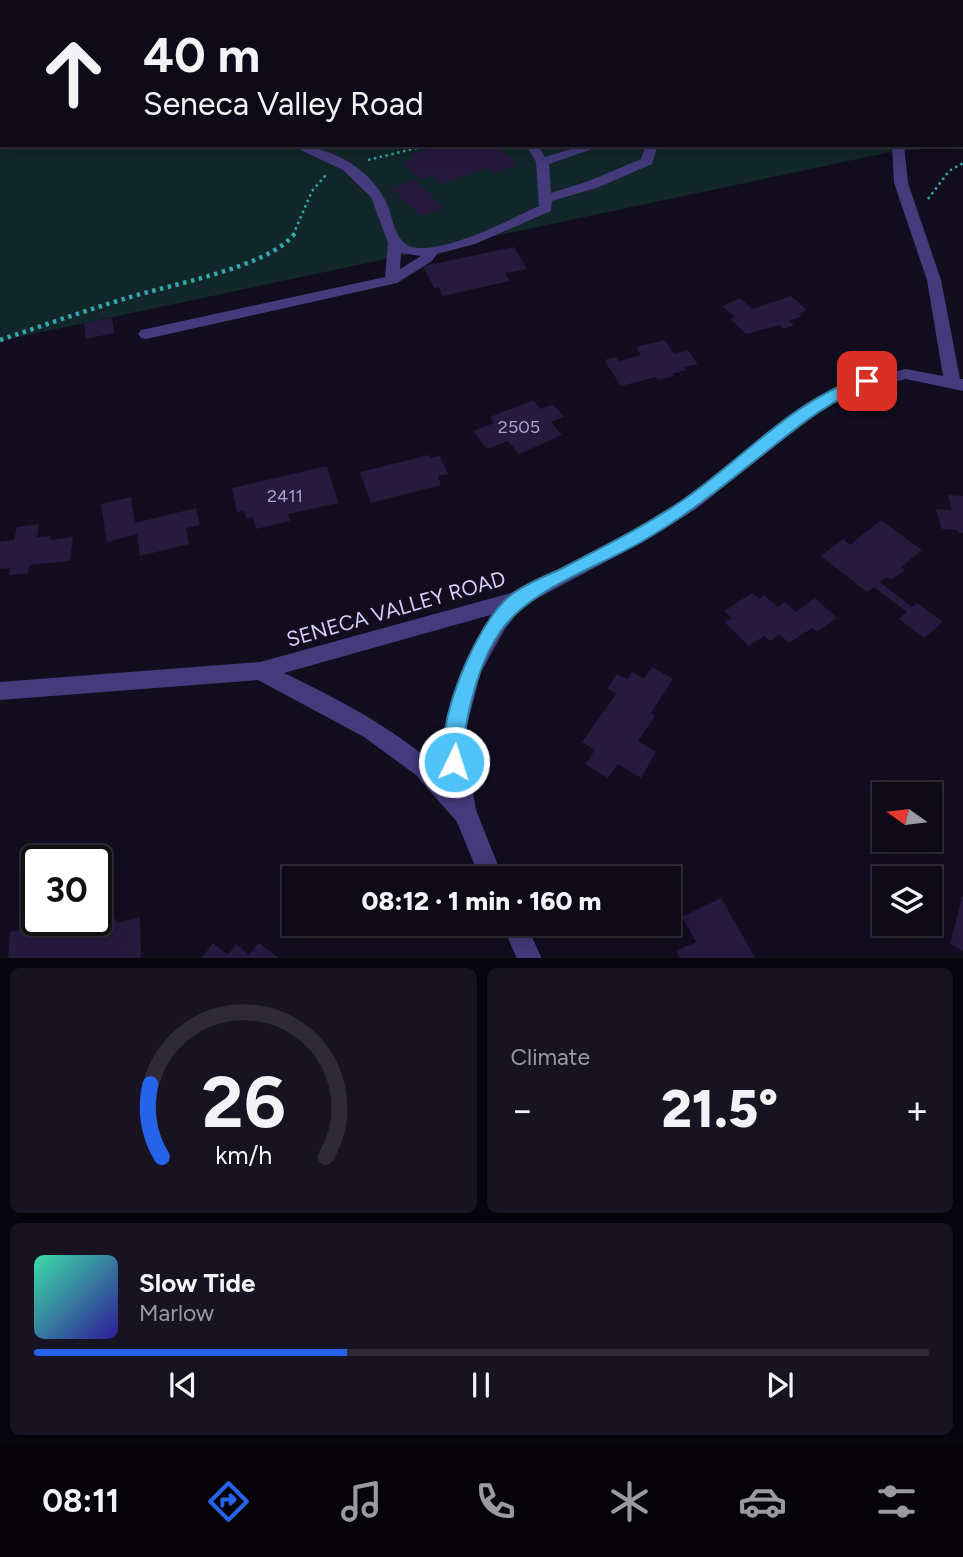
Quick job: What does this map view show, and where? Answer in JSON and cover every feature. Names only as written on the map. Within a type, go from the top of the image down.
[{"type":"street","points":[[304,147],[362,176],[382,205],[395,243],[392,280]]},
{"type":"street","points":[[395,243],[404,249],[432,251],[490,235],[546,208],[542,162],[533,147]]},
{"type":"street","points":[[542,162],[591,147]]},
{"type":"street","points":[[546,199],[628,171],[646,161],[651,147]]},
{"type":"street","points":[[897,147],[898,175],[906,210],[919,236],[936,290],[957,384]]},
{"type":"street","points":[[146,334],[392,280],[428,258],[432,251]]},
{"type":"street","name":"SENECA VALLEY ROAD","points":[[0,691],[260,671],[516,600],[637,537],[690,504],[828,397],[867,381],[906,374],[957,384]]},
{"type":"street","points":[[487,866],[467,816],[454,762],[456,728],[463,696],[478,652],[495,625],[516,600]]},
{"type":"street","points":[[260,671],[351,716],[435,777],[467,816]]},
{"type":"street","points":[[520,936],[530,958]]},
{"type":"path","points":[[0,340],[210,274],[280,247],[293,237],[300,227],[311,189],[316,182],[343,166],[421,147]]},
{"type":"path","points":[[906,210],[922,207],[948,171],[963,163]]},
{"type":"green space","points":[[0,147],[940,147],[886,153],[0,341]]},
{"type":"building","points":[[434,147],[498,147],[518,164],[493,173],[487,168],[441,184],[432,175],[420,180],[403,163],[414,160],[409,155]]},
{"type":"building","points":[[414,180],[443,208],[420,216],[391,188]]},
{"type":"building","points":[[514,247],[527,269],[505,273],[510,281],[443,296],[439,287],[434,288],[423,266]]},
{"type":"building","points":[[791,296],[807,310],[799,314],[802,316],[789,321],[794,325],[784,329],[779,325],[746,334],[730,319],[735,317],[722,306],[740,298],[752,309]]},
{"type":"building","points":[[112,318],[114,333],[86,339],[84,323]]},
{"type":"building","points":[[665,340],[674,354],[688,350],[698,364],[684,367],[686,370],[672,374],[674,376],[658,380],[656,377],[621,386],[604,360],[616,357],[619,361],[641,355],[636,347]]},
{"type":"building","points":[[533,400],[541,409],[553,404],[564,417],[551,422],[562,435],[519,454],[508,441],[487,449],[473,431],[494,423],[490,417]]},
{"type":"building","points":[[429,455],[431,458],[440,456],[448,474],[438,476],[441,485],[371,503],[360,472]]},
{"type":"building","points":[[327,466],[338,503],[288,514],[290,521],[256,529],[253,517],[246,519],[244,511],[237,512],[232,488]]},
{"type":"building","points":[[948,495],[963,496],[963,533],[942,529],[936,509],[952,510]]},
{"type":"building","points":[[131,497],[135,523],[196,508],[200,525],[186,528],[189,544],[140,556],[137,534],[107,542],[101,504]]},
{"type":"building","points":[[881,520],[922,550],[901,567],[905,570],[891,580],[887,577],[880,582],[912,607],[917,603],[943,622],[924,638],[899,619],[907,612],[874,587],[867,592],[821,556],[843,539],[850,545]]},
{"type":"building","points":[[39,524],[37,537],[51,536],[50,540],[73,537],[70,561],[29,565],[28,573],[9,575],[10,568],[0,569],[0,542],[14,540],[17,527]]},
{"type":"building","points":[[752,593],[759,599],[764,595],[778,607],[785,602],[796,612],[815,598],[837,618],[817,632],[812,628],[789,643],[779,634],[770,641],[764,636],[749,646],[724,622],[732,618],[724,611]]},
{"type":"building","points":[[652,667],[673,679],[651,713],[655,716],[638,741],[656,752],[641,778],[618,764],[608,778],[585,764],[595,750],[582,742],[616,694],[607,689],[617,674],[627,679],[632,672],[644,678]]},
{"type":"building","points":[[963,897],[963,951],[950,944]]},
{"type":"building","points":[[721,898],[755,958],[680,958],[676,951],[696,942],[682,917]]},
{"type":"building","points":[[112,913],[117,923],[140,917],[141,958],[8,958],[10,932],[21,930],[21,936],[112,936]]},
{"type":"building","points":[[213,943],[228,955],[236,944],[249,955],[259,943],[279,958],[202,958]]},
{"type":"route","points":[[454,762],[456,728],[463,696],[478,652],[495,625],[516,600],[637,537],[690,504],[813,407],[828,397],[867,381]]}]
